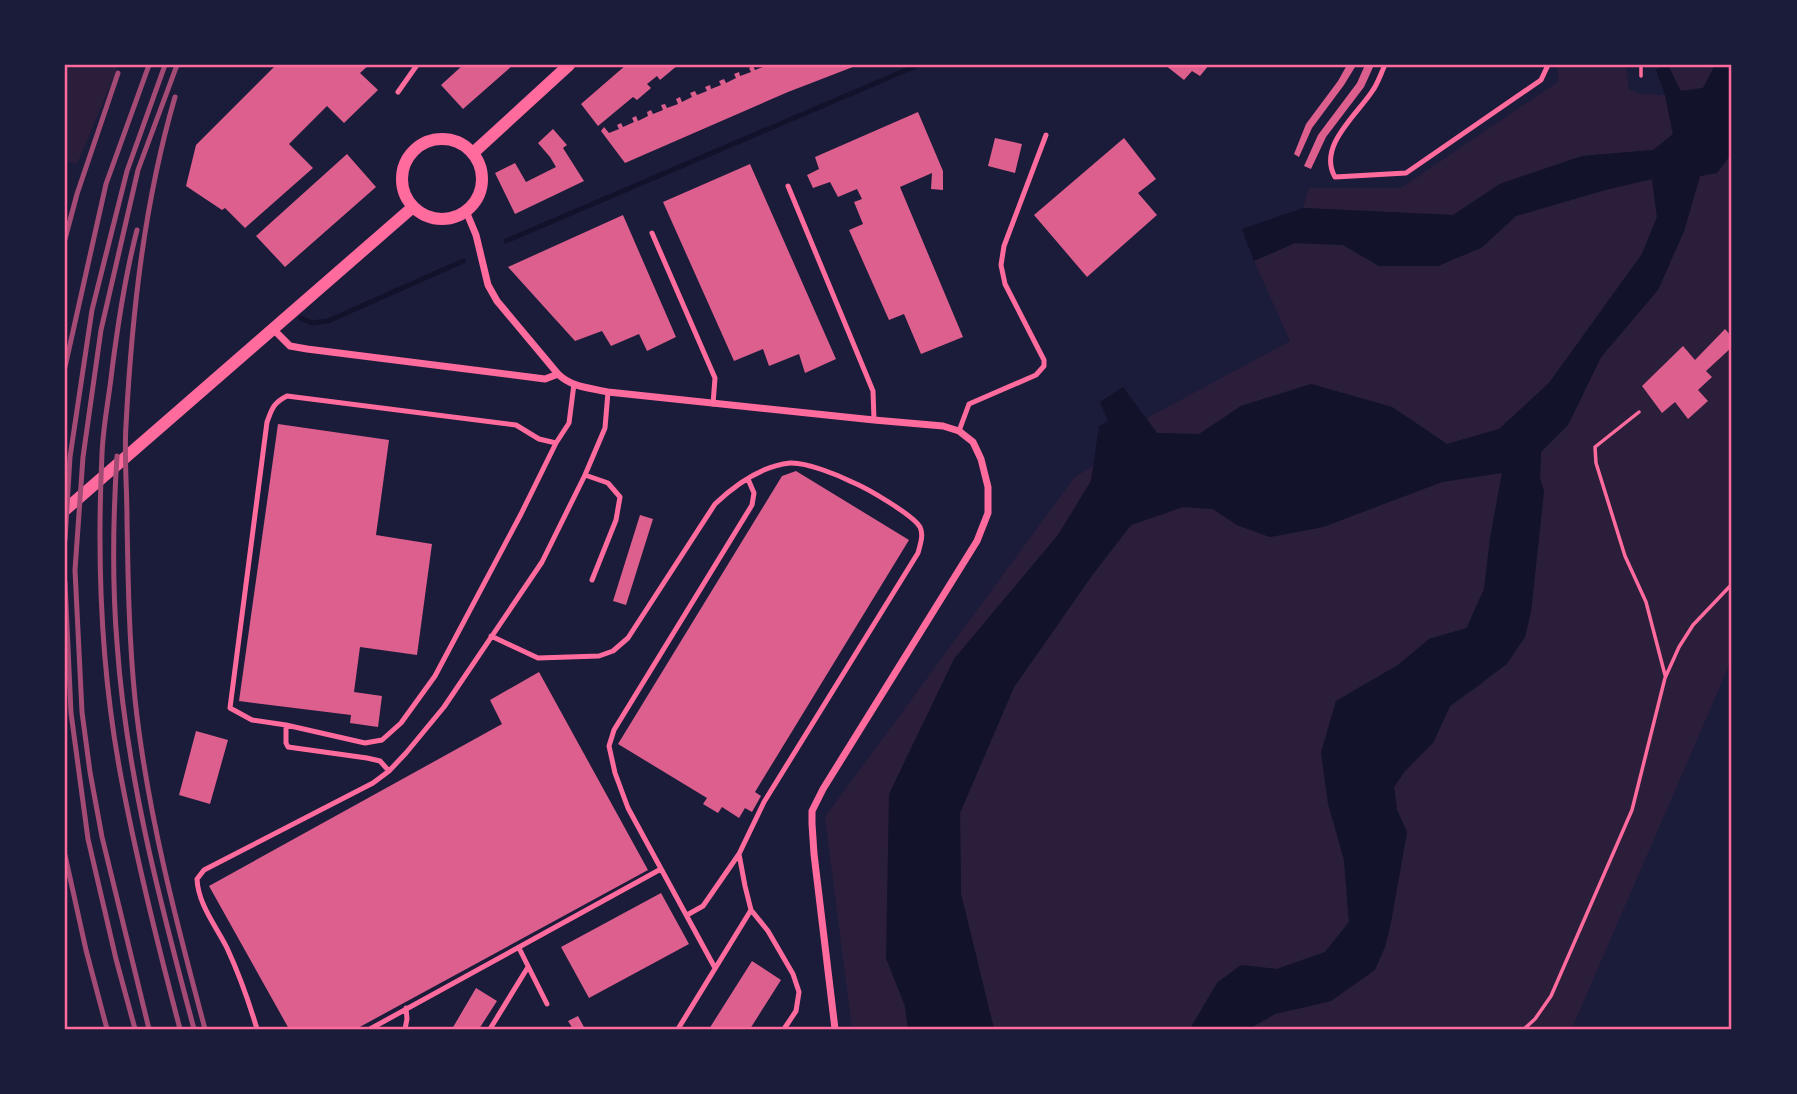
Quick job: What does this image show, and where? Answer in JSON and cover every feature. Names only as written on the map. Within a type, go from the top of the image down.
[{"type":"street","points":[[473,153],[569,65]]},
{"type":"street","points":[[445,138],[461,142],[473,153],[481,167],[482,183],[477,199],[466,211],[453,218],[439,219],[424,215],[413,207],[404,193],[401,177],[405,162],[415,149],[429,140],[445,138]]},
{"type":"street","points":[[65,510],[413,207]]},
{"type":"street","points":[[466,211],[476,235],[488,285],[497,301],[566,381],[608,392],[943,426],[959,431],[973,442],[981,459],[988,487],[988,513],[977,541],[812,811],[814,854],[835,1029]]},
{"type":"street","points":[[277,326],[290,346],[545,379],[558,374]]},
{"type":"lane","points":[[398,92],[417,65]]},
{"type":"lane","points":[[1385,65],[1374,89],[1332,147],[1330,168],[1335,177],[1406,173],[1541,80],[1548,65]]},
{"type":"lane","points":[[959,431],[969,404],[1036,375],[1044,366],[1044,359],[1005,284],[1001,265],[1004,246],[1046,135]]},
{"type":"lane","points":[[788,186],[873,391],[874,420]]},
{"type":"lane","points":[[652,233],[715,378],[713,404]]},
{"type":"lane","points":[[556,443],[539,439],[516,425],[287,396],[278,400],[267,422],[230,708],[252,720],[365,743],[382,740],[401,723],[436,676],[556,443],[569,424],[575,384]]},
{"type":"lane","points":[[257,1029],[227,947],[201,898],[197,879],[204,870],[373,783],[406,753],[444,707],[541,562],[585,475],[605,428],[608,392]]},
{"type":"lane","points":[[491,636],[538,658],[598,656],[613,651],[628,638],[715,504],[731,489],[771,468],[792,463],[813,467],[853,482],[913,517],[921,529],[918,553],[764,802],[739,854],[703,906],[687,915]]},
{"type":"lane","points":[[585,475],[608,483],[620,497],[616,520],[592,580]]},
{"type":"lane","points":[[715,968],[628,808],[615,773],[609,746],[614,730],[752,505],[754,493],[748,479]]},
{"type":"lane","points":[[286,725],[285,743],[288,747],[380,761],[389,771]]},
{"type":"lane","points":[[739,854],[751,910],[768,932],[793,974],[799,992],[796,1011],[784,1029]]},
{"type":"lane","points":[[370,1029],[661,869]]},
{"type":"lane","points":[[678,1029],[751,910]]},
{"type":"lane","points":[[519,948],[547,1004]]},
{"type":"lane","points":[[490,1029],[528,967]]},
{"type":"lane","points":[[405,1029],[406,1008]]},
{"type":"path","points":[[1641,65],[1641,76]]},
{"type":"path","points":[[1639,412],[1595,447],[1596,463],[1625,556],[1646,602],[1665,677]]},
{"type":"path","points":[[1524,1029],[1551,996],[1632,810],[1665,677],[1679,647],[1693,625],[1732,584]]},
{"type":"shaded area","points":[[65,65],[119,65],[77,164],[65,161]]},
{"type":"shaded area","points":[[1557,65],[1626,65],[1629,89],[1640,94],[1665,95],[1673,135],[1653,150],[1582,156],[1500,184],[1453,215],[1303,208],[1309,188],[1401,188],[1559,81]]},
{"type":"shaded area","points":[[1668,65],[1715,65],[1703,88],[1680,91]]},
{"type":"shaded area","points":[[1668,65],[1681,91],[1703,88],[1715,65],[1732,65],[1732,153],[1717,173],[1700,176],[1684,231],[1658,290],[1601,357],[1568,425],[1541,452],[1540,478],[1544,491],[1531,611],[1525,637],[1507,664],[1450,706],[1433,743],[1405,771],[1394,787],[1397,810],[1407,832],[1391,922],[1385,947],[1375,970],[1331,1001],[1275,1014],[1249,1029],[1190,1029],[1217,983],[1241,965],[1277,969],[1325,952],[1349,922],[1344,860],[1328,803],[1321,753],[1336,701],[1398,665],[1429,639],[1467,628],[1484,589],[1502,473],[1442,482],[1323,527],[1270,537],[1237,525],[1213,509],[1183,507],[1131,525],[1093,574],[1014,687],[960,813],[961,894],[994,1029],[908,1029],[905,1006],[886,958],[889,794],[954,659],[1058,535],[1091,481],[1099,426],[1108,421],[1100,402],[1123,387],[1157,433],[1199,434],[1241,406],[1311,384],[1392,407],[1447,444],[1499,429],[1549,383],[1642,254],[1657,217],[1652,179],[1516,216],[1481,248],[1438,266],[1379,266],[1343,245],[1295,243],[1254,261],[1242,229],[1303,208],[1453,215],[1500,184],[1582,156],[1653,150],[1673,134],[1665,95],[1656,70]]},
{"type":"shaded area","points":[[1732,153],[1732,659],[1573,1026],[1568,1029],[1249,1029],[1275,1014],[1331,1001],[1385,947],[1407,832],[1397,810],[1394,787],[1405,771],[1433,743],[1450,706],[1483,683],[1525,637],[1531,611],[1544,492],[1540,478],[1541,452],[1568,425],[1601,357],[1658,290],[1684,231],[1700,176],[1717,173]]},
{"type":"shaded area","points":[[1652,179],[1657,217],[1642,254],[1549,383],[1499,429],[1447,444],[1392,407],[1311,384],[1241,406],[1199,435],[1157,433],[1147,418],[1290,341],[1254,261],[1295,243],[1343,245],[1379,266],[1481,248],[1516,216]]},
{"type":"shaded area","points":[[1094,465],[1091,481],[1058,535],[954,659],[886,958],[905,1006],[908,1029],[852,1029],[825,817],[1074,478]]},
{"type":"shaded area","points":[[1502,472],[1484,589],[1466,628],[1429,639],[1398,665],[1336,701],[1321,753],[1328,803],[1344,860],[1349,922],[1325,952],[1277,969],[1241,965],[1217,983],[1190,1029],[994,1029],[961,894],[960,813],[1014,687],[1093,574],[1131,525],[1183,507],[1213,509],[1237,525],[1270,537],[1323,527],[1442,482]]},
{"type":"building","points":[[276,65],[369,65],[360,73],[378,90],[344,123],[327,106],[289,144],[313,168],[245,228],[225,208],[222,210],[186,186],[196,145]]},
{"type":"building","points":[[463,65],[513,65],[463,109],[441,85]]},
{"type":"building","points":[[626,65],[678,65],[660,80],[657,76],[647,84],[651,88],[637,100],[633,97],[598,126],[581,104]]},
{"type":"building","points":[[764,65],[858,65],[788,92],[625,163],[601,131],[604,127],[609,133],[619,129],[617,125],[621,123],[623,127],[634,122],[632,118],[636,116],[638,121],[648,116],[647,112],[651,110],[653,114],[663,110],[661,105],[665,104],[667,108],[678,104],[676,99],[680,97],[682,102],[692,97],[690,93],[695,91],[697,95],[707,91],[705,87],[710,85],[711,89],[721,85],[719,81],[724,79],[726,83],[736,78],[734,74],[739,72],[740,76],[751,72],[749,68],[753,66],[755,70]]},
{"type":"building","points":[[1165,65],[1209,65],[1200,76],[1192,71],[1184,80]]},
{"type":"building","points":[[1347,65],[1355,67],[1312,128],[1299,157],[1294,154],[1306,124]]},
{"type":"building","points":[[1365,65],[1374,65],[1364,87],[1326,137],[1311,169],[1304,166],[1318,135],[1357,83]]},
{"type":"building","points":[[918,112],[943,171],[943,190],[931,189],[932,173],[900,187],[963,337],[921,354],[904,314],[889,320],[849,230],[863,224],[854,202],[862,199],[857,189],[838,197],[830,182],[813,188],[807,175],[819,169],[815,157]]},
{"type":"building","points":[[553,129],[567,145],[563,148],[584,181],[515,214],[495,173],[515,163],[526,182],[556,167],[538,143]]},
{"type":"building","points":[[995,138],[1022,144],[1015,173],[988,166]]},
{"type":"building","points":[[1124,138],[1156,179],[1138,193],[1157,215],[1087,277],[1034,215]]},
{"type":"building","points":[[347,154],[376,187],[285,267],[256,236]]},
{"type":"building","points":[[750,164],[836,359],[805,373],[799,354],[769,366],[763,349],[734,361],[663,202]]},
{"type":"building","points":[[623,215],[676,337],[647,351],[639,334],[611,346],[602,331],[575,341],[508,267]]},
{"type":"building","points":[[1725,329],[1732,337],[1732,347],[1706,371],[1712,377],[1698,390],[1708,401],[1688,419],[1675,402],[1662,413],[1642,386],[1683,346],[1695,360]]},
{"type":"building","points":[[278,424],[389,440],[376,535],[432,544],[417,655],[360,647],[354,692],[382,696],[378,727],[350,723],[351,715],[239,701]]},
{"type":"building","points":[[796,471],[909,540],[755,792],[761,796],[752,812],[745,808],[739,818],[722,807],[718,813],[703,804],[707,798],[618,744],[782,476]]},
{"type":"building","points":[[640,515],[653,519],[626,605],[613,601]]},
{"type":"building","points":[[539,672],[648,870],[356,1029],[289,1029],[209,886],[502,724],[490,700]]},
{"type":"building","points":[[196,731],[228,740],[210,804],[179,795]]},
{"type":"building","points":[[661,893],[689,944],[589,998],[561,947]]},
{"type":"building","points":[[752,961],[781,980],[750,1029],[709,1029]]},
{"type":"building","points":[[476,988],[497,1001],[479,1029],[452,1029]]},
{"type":"building","points":[[578,1016],[585,1029],[573,1029],[568,1021]]},
{"type":"waterway","points":[[506,241],[918,65]]},
{"type":"waterway","points":[[301,318],[312,323],[328,321],[463,261]]},
{"type":"railway","points":[[65,367],[106,184],[149,65]]},
{"type":"railway","points":[[65,540],[70,457],[92,310],[127,171],[165,65]]},
{"type":"railway","points":[[149,1029],[102,837],[90,772],[82,712],[75,570],[83,457],[101,330],[138,170],[177,65]]},
{"type":"railway","points":[[65,239],[77,194],[118,73]]},
{"type":"railway","points":[[175,97],[147,218],[132,342],[125,437],[128,587],[135,699],[147,783],[173,907],[205,1029]]},
{"type":"railway","points":[[137,230],[119,317],[103,444],[100,532],[104,650],[113,728],[132,832],[180,1029]]},
{"type":"railway","points":[[117,456],[114,573],[121,692],[146,838],[194,1029]]},
{"type":"railway","points":[[65,582],[71,713],[88,839],[135,1029]]},
{"type":"railway","points":[[65,855],[107,1029]]}]
